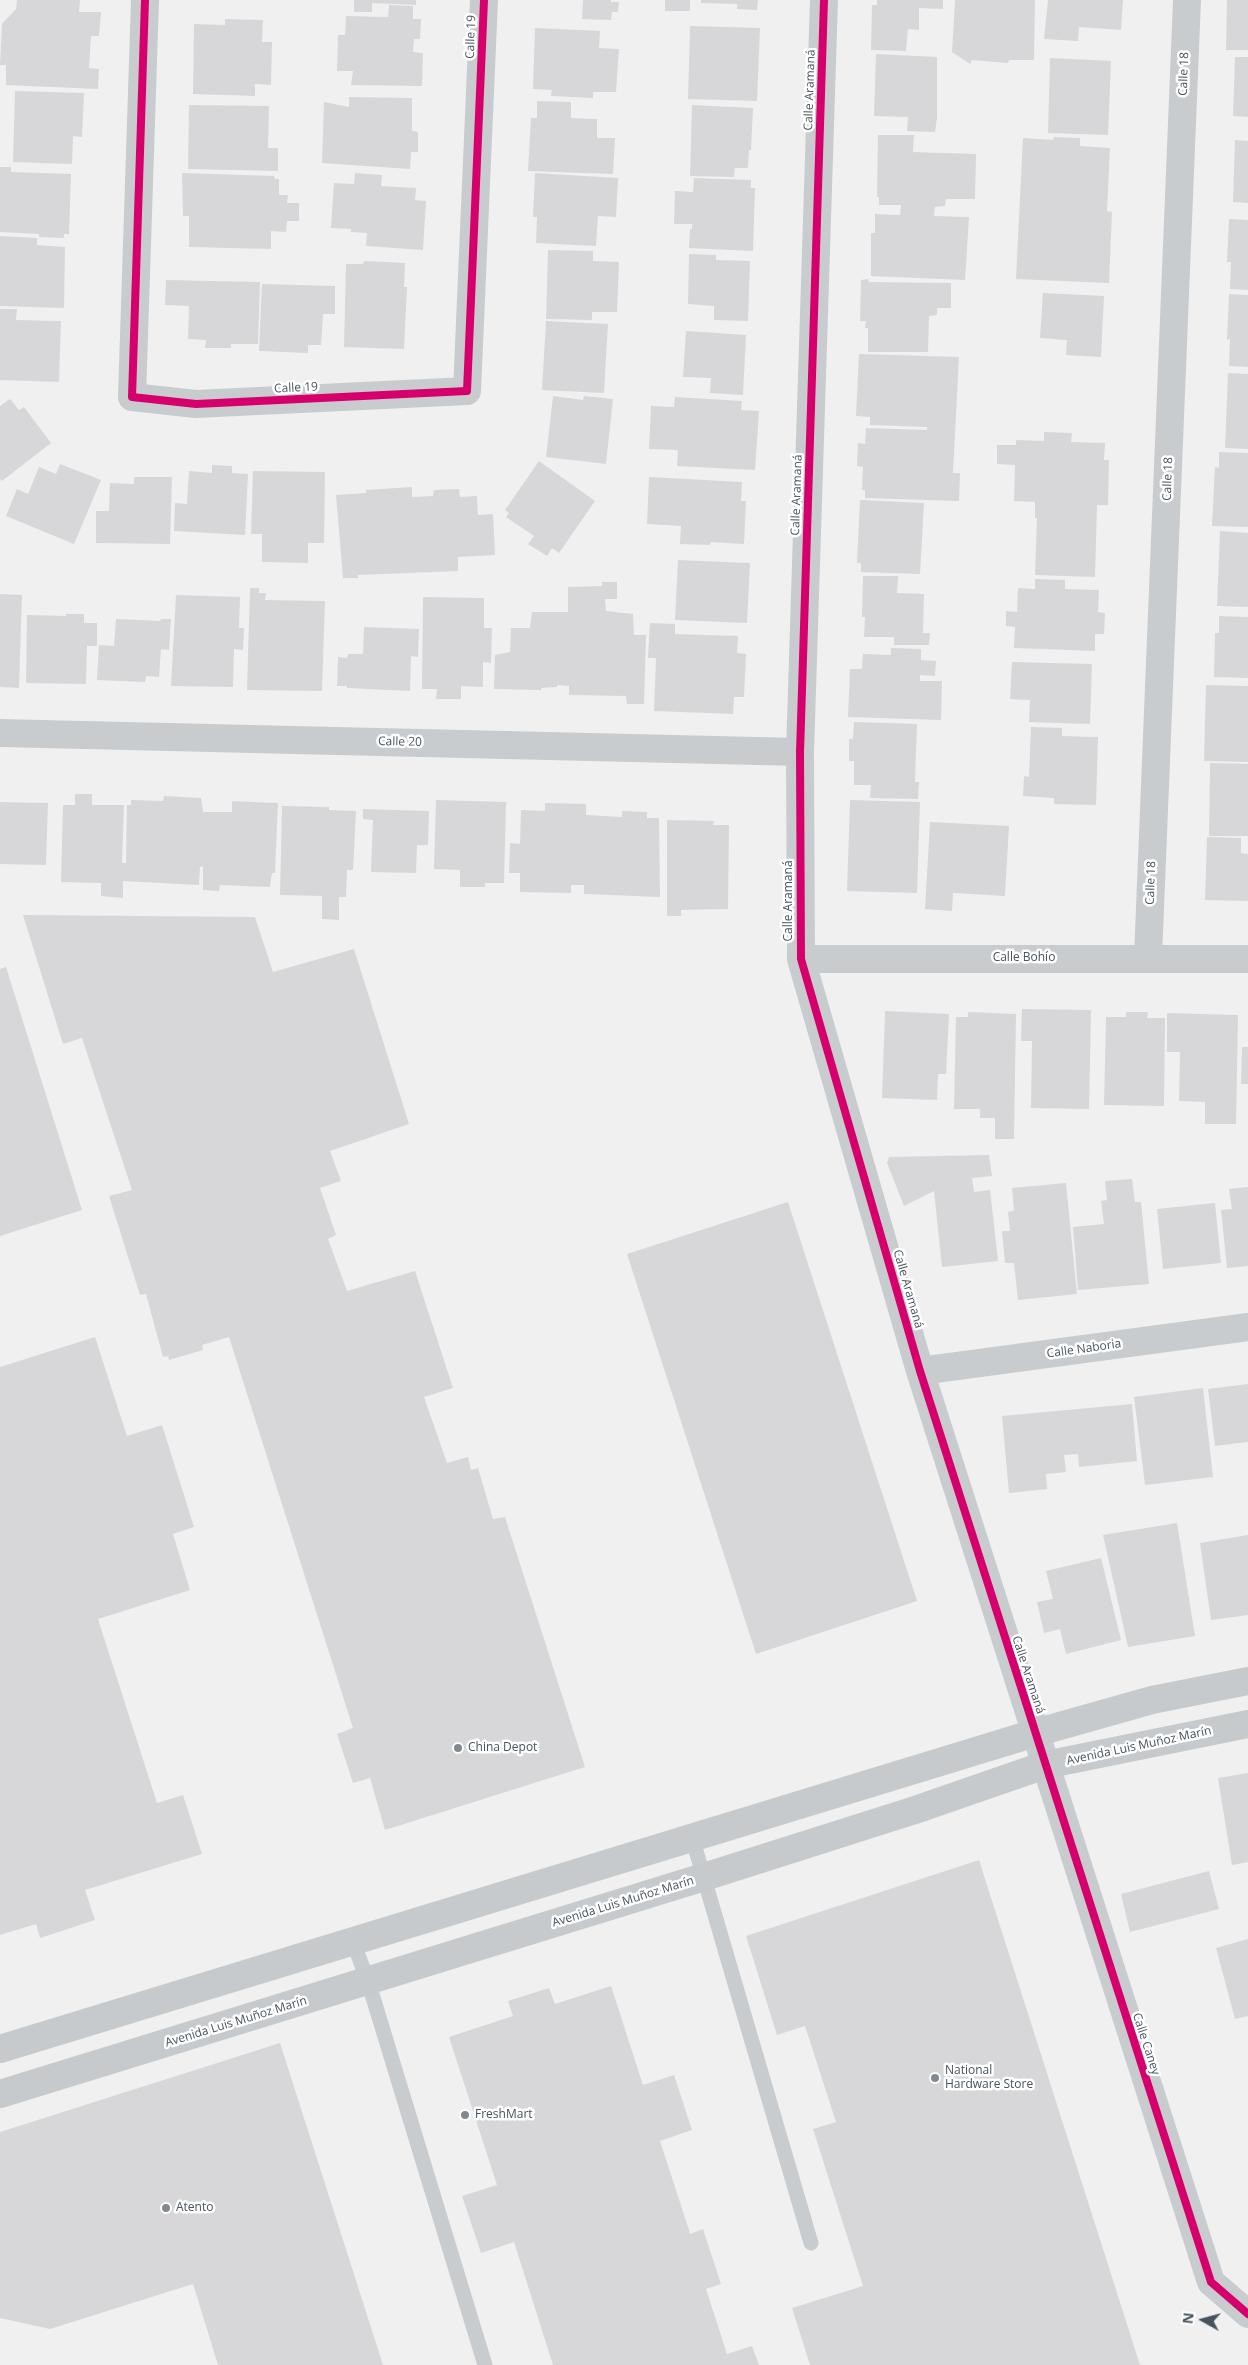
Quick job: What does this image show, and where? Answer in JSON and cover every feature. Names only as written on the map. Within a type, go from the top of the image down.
[{"type":"main road","points":[[0,2049],[1035,1733],[1152,1700],[1248,1681]]},
{"type":"main road","name":"Avenida Luis Muñoz Marín","points":[[0,2094],[704,1877],[915,1810],[1045,1765],[1248,1724]]},
{"type":"street","name":"Calle 19","points":[[145,0],[132,397],[196,404],[467,391],[484,0]]},
{"type":"street","name":"Calle Aramaná","points":[[824,0],[800,752],[801,959],[920,1371],[1045,1765]]},
{"type":"street","name":"Calle 18","points":[[1148,957],[1187,0]]},
{"type":"street","name":"Calle 20","points":[[0,733],[800,752]]},
{"type":"street","name":"Calle Bohío","points":[[801,959],[1148,957],[1248,959]]},
{"type":"street","name":"Calle Naboria","points":[[920,1371],[1248,1327]]},
{"type":"street","name":"Calle Caney","points":[[1045,1765],[1211,2282],[1248,2314]]},
{"type":"lane","points":[[692,1837],[811,2243]]},
{"type":"lane","points":[[353,1942],[368,1981],[485,2365]]},
{"type":"building","points":[[17,0],[80,0],[79,12],[101,12],[99,36],[91,36],[89,68],[99,69],[98,89],[6,85],[6,65],[0,65],[2,24],[16,9]]},
{"type":"building","points":[[354,0],[416,0],[416,5],[372,3],[372,12],[354,12]]},
{"type":"building","points":[[583,0],[611,0],[611,2],[619,2],[618,12],[612,12],[611,20],[582,19]]},
{"type":"building","points":[[665,0],[690,0],[690,11],[665,11]]},
{"type":"building","points":[[701,0],[758,0],[757,10],[737,9],[737,4],[701,3]]},
{"type":"building","points":[[877,0],[943,0],[943,9],[919,8],[919,30],[908,29],[906,51],[871,50],[872,5],[877,5]]},
{"type":"building","points":[[955,0],[1035,0],[1034,60],[1009,60],[1008,63],[972,60],[970,64],[952,52]]},
{"type":"building","points":[[1048,0],[1123,0],[1121,30],[1079,27],[1078,41],[1044,39]]},
{"type":"building","points":[[1227,0],[1248,0],[1248,50],[1226,50]]},
{"type":"building","points":[[389,5],[413,6],[413,19],[421,19],[420,39],[414,39],[413,52],[423,53],[422,86],[351,85],[353,71],[337,71],[338,35],[345,35],[346,16],[388,17]]},
{"type":"building","points":[[225,19],[263,20],[262,42],[272,42],[271,85],[255,84],[255,96],[193,94],[194,24],[225,25]]},
{"type":"building","points":[[690,26],[760,28],[757,101],[688,99]]},
{"type":"building","points":[[535,28],[600,31],[599,48],[619,49],[616,92],[593,92],[593,98],[551,96],[552,90],[533,89]]},
{"type":"building","points":[[876,54],[937,57],[937,118],[935,132],[907,131],[908,117],[874,116]]},
{"type":"building","points":[[1235,57],[1248,57],[1248,117],[1233,116]]},
{"type":"building","points":[[1050,58],[1111,61],[1108,135],[1048,133]]},
{"type":"building","points":[[15,91],[84,93],[82,137],[73,136],[72,164],[13,162]]},
{"type":"building","points":[[349,97],[412,98],[412,131],[418,132],[418,152],[411,152],[410,169],[322,163],[324,102],[349,107]]},
{"type":"building","points":[[537,101],[571,102],[571,118],[597,119],[597,138],[615,138],[613,174],[528,171],[531,118],[537,118]]},
{"type":"building","points":[[189,105],[269,106],[268,148],[278,148],[278,171],[188,169]]},
{"type":"building","points":[[692,105],[753,108],[748,168],[735,168],[734,177],[690,176]]},
{"type":"building","points":[[878,135],[914,135],[913,152],[976,154],[975,199],[946,199],[945,206],[935,207],[934,216],[969,217],[965,280],[871,276],[871,233],[875,233],[875,214],[900,215],[901,205],[879,205],[879,197],[877,197]]},
{"type":"building","points":[[1054,137],[1080,138],[1080,146],[1110,148],[1107,211],[1112,212],[1109,283],[1016,279],[1023,138],[1053,140]]},
{"type":"building","points":[[1235,140],[1248,141],[1248,203],[1233,202]]},
{"type":"building","points":[[0,167],[11,167],[11,172],[71,174],[69,234],[64,234],[64,238],[39,237],[39,234],[0,232]]},
{"type":"building","points":[[182,173],[274,176],[275,179],[279,179],[279,195],[288,195],[287,203],[299,203],[299,221],[287,221],[286,232],[271,231],[271,249],[189,247],[189,216],[183,216]]},
{"type":"building","points":[[355,173],[382,175],[381,186],[416,188],[415,200],[426,201],[423,250],[366,246],[367,233],[351,232],[351,229],[331,228],[334,183],[354,184]]},
{"type":"building","points":[[535,173],[618,178],[616,217],[598,216],[596,246],[536,243],[537,217],[533,217]]},
{"type":"building","points":[[694,178],[751,180],[751,188],[755,188],[753,251],[689,248],[692,224],[674,224],[675,191],[693,192]]},
{"type":"building","points":[[1229,219],[1248,220],[1248,290],[1230,289],[1231,262],[1227,262]]},
{"type":"building","points":[[0,236],[37,238],[37,245],[65,247],[64,308],[0,306]]},
{"type":"building","points":[[548,250],[593,251],[593,261],[619,262],[617,312],[592,312],[592,320],[546,319]]},
{"type":"building","points":[[689,254],[716,255],[716,260],[750,261],[748,321],[714,320],[714,306],[688,304]]},
{"type":"building","points":[[364,261],[405,263],[404,287],[407,287],[404,349],[344,347],[346,264],[363,264]]},
{"type":"building","points":[[868,279],[869,282],[951,283],[951,308],[937,308],[937,315],[929,316],[928,352],[868,352],[868,328],[865,328],[866,321],[860,321],[861,280]]},
{"type":"building","points":[[166,280],[260,282],[258,344],[231,344],[231,348],[205,348],[206,340],[188,339],[189,306],[165,305]]},
{"type":"building","points":[[262,284],[335,286],[335,314],[323,314],[321,345],[308,345],[308,353],[259,351]]},
{"type":"building","points":[[1043,293],[1104,296],[1101,357],[1066,355],[1067,340],[1040,338]]},
{"type":"building","points":[[1229,294],[1248,295],[1248,367],[1229,366],[1230,339],[1227,340]]},
{"type":"building","points":[[0,309],[17,309],[16,320],[61,321],[59,382],[0,380]]},
{"type":"building","points":[[546,321],[608,324],[604,393],[542,390]]},
{"type":"building","points":[[686,331],[746,335],[743,395],[710,393],[711,378],[683,377]]},
{"type":"building","points":[[859,354],[959,357],[953,473],[960,473],[959,501],[865,498],[865,490],[862,490],[863,467],[857,466],[858,443],[865,444],[866,428],[927,430],[927,427],[870,425],[870,417],[856,416]]},
{"type":"building","points":[[1228,373],[1248,374],[1248,449],[1225,448]]},
{"type":"building","points":[[553,396],[583,400],[584,396],[613,399],[606,464],[546,457]]},
{"type":"building","points":[[675,397],[742,401],[741,410],[759,411],[755,470],[677,466],[678,450],[649,449],[651,406],[674,407]]},
{"type":"building","points":[[10,399],[19,410],[24,407],[51,443],[2,481],[0,479],[0,406]]},
{"type":"building","points":[[1044,432],[1072,433],[1071,442],[1105,443],[1104,460],[1109,460],[1108,505],[1097,505],[1095,577],[1035,575],[1037,518],[1035,518],[1035,502],[1014,501],[1015,465],[997,464],[997,445],[1016,445],[1016,440],[1044,441]]},
{"type":"building","points":[[1219,452],[1248,453],[1248,527],[1212,526],[1215,467],[1219,468]]},
{"type":"building","points":[[539,461],[595,501],[559,553],[552,548],[547,556],[528,544],[534,536],[506,517],[509,513],[505,510]]},
{"type":"building","points":[[60,464],[101,480],[74,544],[6,516],[17,489],[28,494],[39,467],[56,474]]},
{"type":"building","points":[[212,465],[232,466],[232,473],[248,474],[245,535],[174,531],[175,503],[187,504],[189,471],[212,473]]},
{"type":"building","points":[[253,471],[325,472],[324,543],[308,543],[308,563],[262,562],[262,534],[251,534]]},
{"type":"building","points":[[134,477],[172,477],[170,544],[96,543],[96,511],[109,511],[110,483],[134,484]]},
{"type":"building","points":[[649,477],[742,482],[741,501],[746,501],[744,544],[711,542],[710,545],[680,544],[681,526],[647,524]]},
{"type":"building","points":[[412,487],[412,497],[433,496],[434,490],[459,489],[460,497],[477,496],[478,515],[493,514],[495,555],[458,557],[458,571],[358,575],[358,578],[343,578],[336,495],[366,493],[366,490]]},
{"type":"building","points":[[860,500],[924,503],[920,574],[861,572],[861,563],[857,563]]},
{"type":"building","points":[[1220,531],[1248,533],[1248,607],[1217,606]]},
{"type":"building","points":[[678,560],[750,563],[747,623],[675,620]]},
{"type":"building","points":[[863,576],[898,576],[897,593],[924,594],[923,633],[930,633],[929,645],[894,645],[894,637],[864,637],[865,617],[862,617]]},
{"type":"building","points":[[1035,579],[1065,580],[1065,589],[1099,590],[1098,612],[1105,613],[1104,634],[1095,634],[1095,651],[1014,648],[1015,627],[1006,626],[1006,611],[1017,612],[1018,588],[1035,589]]},
{"type":"building","points":[[602,582],[617,582],[617,599],[605,599],[606,611],[633,614],[634,635],[646,635],[644,704],[627,704],[626,696],[569,695],[569,686],[557,685],[557,687],[541,688],[541,690],[494,689],[495,655],[510,652],[511,628],[530,628],[532,612],[568,612],[568,587],[602,586]]},
{"type":"building","points":[[250,588],[259,588],[259,593],[266,593],[265,600],[325,601],[322,691],[247,690]]},
{"type":"building","points":[[0,594],[22,595],[19,688],[0,687]]},
{"type":"building","points":[[176,595],[240,597],[239,628],[244,628],[243,650],[234,649],[233,687],[171,686]]},
{"type":"building","points":[[423,597],[484,598],[484,628],[492,628],[491,663],[483,662],[483,687],[461,686],[461,699],[436,699],[437,689],[422,689]]},
{"type":"building","points":[[66,614],[84,614],[84,623],[97,623],[97,646],[87,646],[86,684],[26,683],[27,615],[66,616]]},
{"type":"building","points":[[1219,616],[1248,617],[1248,678],[1214,677],[1215,633],[1219,633]]},
{"type":"building","points":[[116,619],[160,621],[161,619],[171,619],[169,650],[161,649],[159,677],[146,676],[145,682],[97,680],[99,645],[114,646]]},
{"type":"building","points":[[650,623],[675,624],[675,634],[738,636],[737,653],[746,654],[744,697],[734,697],[733,714],[654,711],[656,658],[648,658]]},
{"type":"building","points":[[364,627],[419,629],[418,657],[411,656],[410,691],[337,686],[338,657],[347,658],[348,654],[363,654]]},
{"type":"building","points":[[891,648],[921,649],[921,660],[936,661],[935,676],[920,675],[920,681],[942,681],[941,720],[848,717],[850,669],[862,669],[863,654],[891,655]]},
{"type":"building","points":[[1012,662],[1092,664],[1090,724],[1029,722],[1030,700],[1010,699]]},
{"type":"building","points":[[1206,685],[1248,686],[1248,762],[1204,761]]},
{"type":"building","points":[[854,722],[917,724],[915,782],[919,782],[918,799],[870,798],[871,785],[854,785],[854,761],[849,761],[849,739],[853,739]]},
{"type":"building","points":[[1031,727],[1062,728],[1062,736],[1098,737],[1096,805],[1054,804],[1054,798],[1023,796],[1024,776],[1029,777]]},
{"type":"building","points":[[1210,763],[1248,764],[1248,836],[1209,836]]},
{"type":"building","points":[[75,794],[92,794],[92,805],[124,805],[122,863],[126,863],[127,805],[131,805],[131,800],[163,801],[164,796],[201,798],[203,812],[232,812],[232,801],[278,803],[275,873],[272,873],[270,887],[220,885],[219,891],[203,890],[203,866],[200,867],[199,885],[123,881],[123,898],[101,896],[101,883],[61,882],[63,805],[75,805]]},
{"type":"building","points":[[436,800],[506,802],[504,883],[485,883],[485,887],[460,887],[460,870],[434,869]]},
{"type":"building","points":[[850,800],[920,802],[917,893],[847,891]]},
{"type":"building","points":[[0,802],[48,803],[46,865],[0,864]]},
{"type":"building","points":[[545,803],[586,804],[586,815],[622,817],[622,811],[647,812],[647,818],[659,818],[660,897],[584,894],[584,885],[571,885],[571,893],[520,892],[520,873],[509,873],[510,843],[520,844],[521,810],[545,811]]},
{"type":"building","points":[[282,806],[329,807],[329,810],[356,811],[353,870],[347,870],[346,897],[339,897],[339,920],[322,919],[322,896],[280,895]]},
{"type":"building","points":[[363,809],[429,811],[428,845],[417,845],[416,873],[371,872],[373,820],[363,819]]},
{"type":"building","points":[[667,820],[714,821],[713,825],[729,825],[728,909],[681,910],[681,916],[667,916]]},
{"type":"building","points":[[930,822],[1009,826],[1005,896],[953,893],[952,911],[925,909]]},
{"type":"building","points":[[1207,837],[1241,838],[1241,853],[1248,854],[1248,901],[1205,900]]},
{"type":"building","points":[[23,915],[255,917],[273,972],[354,949],[409,1124],[330,1151],[341,1181],[320,1188],[336,1235],[328,1239],[347,1291],[415,1271],[453,1388],[424,1397],[447,1463],[468,1457],[471,1470],[478,1468],[493,1519],[505,1517],[585,1767],[385,1830],[370,1778],[353,1783],[337,1734],[353,1728],[229,1337],[202,1345],[203,1350],[169,1360],[168,1356],[163,1357],[146,1294],[140,1295],[109,1196],[132,1190],[82,1038],[63,1044]]},
{"type":"building","points":[[6,967],[82,1210],[0,1236],[0,969]]},
{"type":"building","points":[[1022,1009],[1091,1010],[1089,1109],[1031,1108],[1032,1041],[1021,1041]]},
{"type":"building","points":[[885,1011],[949,1014],[946,1074],[938,1074],[937,1100],[882,1098]]},
{"type":"building","points":[[968,1012],[1016,1014],[1014,1139],[995,1139],[995,1118],[980,1118],[980,1109],[954,1109],[956,1017],[968,1017]]},
{"type":"building","points":[[1126,1012],[1148,1012],[1147,1018],[1165,1018],[1164,1106],[1104,1105],[1106,1017],[1126,1017]]},
{"type":"building","points":[[1167,1013],[1238,1015],[1236,1124],[1205,1124],[1205,1102],[1179,1101],[1180,1052],[1167,1052]]},
{"type":"building","points":[[1242,1047],[1248,1047],[1248,1084],[1241,1084]]},
{"type":"building","points":[[989,1155],[992,1176],[972,1178],[974,1192],[990,1190],[998,1261],[942,1267],[934,1191],[904,1206],[887,1163],[889,1157]]},
{"type":"building","points":[[1132,1179],[1135,1202],[1141,1202],[1149,1284],[1078,1290],[1073,1227],[1104,1224],[1101,1201],[1107,1200],[1105,1181]]},
{"type":"building","points":[[1066,1183],[1077,1294],[1018,1300],[1014,1263],[1005,1263],[1002,1231],[1010,1231],[1008,1212],[1014,1211],[1012,1188]]},
{"type":"building","points":[[1248,1187],[1248,1266],[1227,1268],[1221,1210],[1232,1209],[1229,1189]]},
{"type":"building","points":[[788,1202],[917,1601],[756,1654],[627,1254]]},
{"type":"building","points":[[1215,1203],[1221,1263],[1163,1269],[1157,1209]]},
{"type":"building","points":[[95,1337],[127,1436],[162,1425],[194,1527],[173,1534],[190,1590],[98,1619],[157,1803],[183,1795],[202,1854],[85,1890],[95,1920],[40,1938],[36,1924],[0,1935],[0,1367]]},
{"type":"building","points":[[1248,1384],[1248,1442],[1215,1446],[1208,1389]]},
{"type":"building","points":[[1203,1388],[1213,1477],[1145,1485],[1134,1397]]},
{"type":"building","points":[[1132,1404],[1137,1461],[1079,1467],[1078,1454],[1064,1455],[1066,1472],[1046,1474],[1047,1489],[1009,1493],[1002,1416]]},
{"type":"building","points":[[1177,1523],[1195,1636],[1128,1647],[1103,1535]]},
{"type":"building","points":[[1248,1535],[1248,1615],[1211,1620],[1200,1543]]},
{"type":"building","points":[[1101,1558],[1121,1640],[1066,1654],[1060,1629],[1044,1633],[1037,1602],[1053,1599],[1046,1571]]},
{"type":"building","points":[[1248,1773],[1248,1862],[1232,1865],[1218,1778]]},
{"type":"building","name":"National Hardware Store","points":[[979,1860],[1140,2365],[810,2365],[792,2308],[863,2286],[813,2129],[836,2122],[805,2026],[777,2035],[746,1936]]},
{"type":"building","points":[[1209,1871],[1219,1909],[1130,1932],[1121,1894]]},
{"type":"building","points":[[1248,1939],[1248,2016],[1235,2019],[1216,1948]]},
{"type":"building","points":[[611,1986],[643,2085],[674,2075],[692,2130],[660,2141],[690,2234],[703,2229],[721,2284],[706,2289],[727,2354],[752,2346],[759,2365],[553,2365],[514,2242],[481,2253],[462,2196],[497,2185],[449,2037],[513,2016],[508,2001],[549,1988],[555,2004]]},
{"type":"building","name":"Atento","points":[[280,2043],[383,2365],[218,2365],[193,2284],[50,2329],[0,2318],[0,2132]]},
{"type":"cycle path","points":[[145,0],[132,397],[196,404],[467,391],[484,0]]},
{"type":"cycle path","points":[[824,0],[800,752],[801,959],[920,1371],[1211,2282],[1248,2314]]},
{"type":"place","name":"China Depot","points":[[458,1748]]},
{"type":"place","name":"National Hardware Store","points":[[935,2078]]},
{"type":"place","name":"FreshMart","points":[[465,2115]]},
{"type":"place","name":"Atento","points":[[166,2208]]}]
